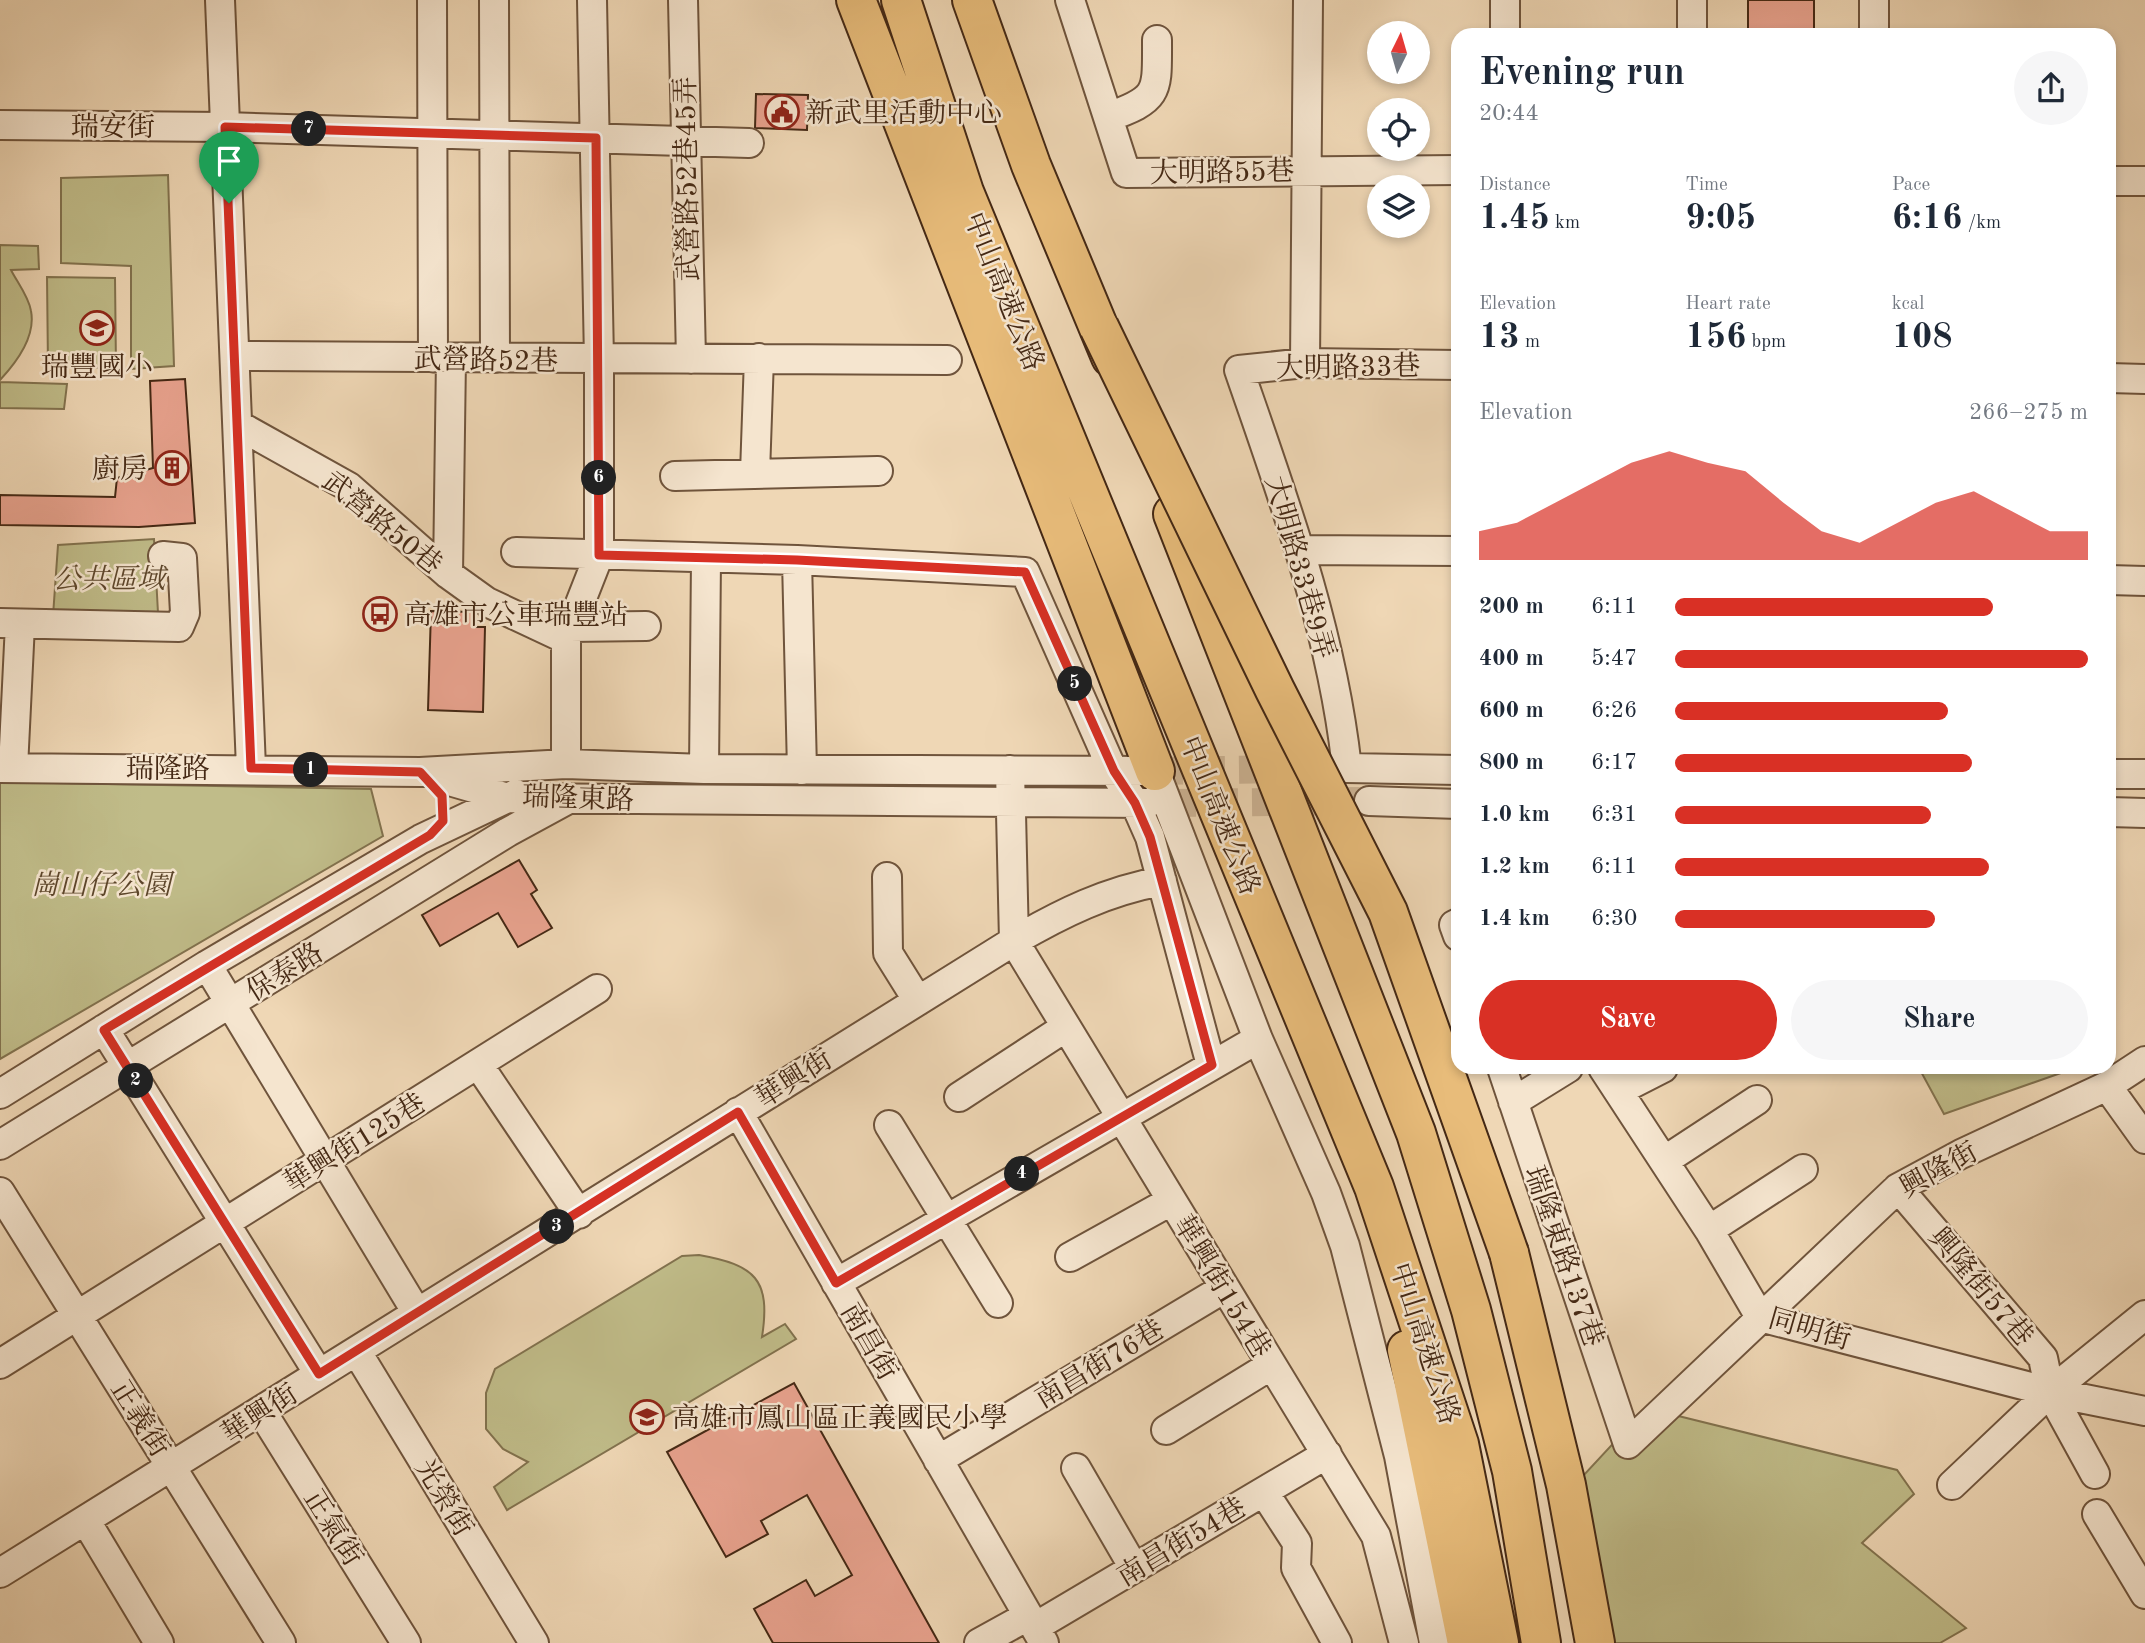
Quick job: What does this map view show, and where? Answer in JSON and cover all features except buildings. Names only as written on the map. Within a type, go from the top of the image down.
[{"type":"highway","points":[[856,0],[1162,787]]},
{"type":"highway","name":"中山高速公路","points":[[901,0],[964,192],[1374,1187],[1460,1444],[1499,1643]]},
{"type":"highway","name":"中山高速公路","points":[[972,0],[1031,165],[1099,327],[1416,1133],[1471,1310],[1512,1471],[1541,1643]]},
{"type":"highway","points":[[1099,327],[1275,690],[1388,912],[1509,1253],[1566,1485],[1595,1643]]},
{"type":"highway","points":[[1374,1187],[1468,1643]]},
{"type":"street","points":[[220,0],[251,768]]},
{"type":"street","points":[[432,0],[433,133],[449,575]]},
{"type":"street","points":[[494,0],[495,358]]},
{"type":"street","points":[[566,764],[568,633],[599,555],[599,360],[592,0]]},
{"type":"street","name":"武營路52巷45弄","points":[[683,0],[691,359]]},
{"type":"street","name":"大明路55巷","points":[[1070,0],[1126,173],[1451,170]]},
{"type":"street","points":[[1305,363],[1308,0]]},
{"type":"street","points":[[1505,0],[1505,28]]},
{"type":"street","points":[[1692,0],[1692,28]]},
{"type":"street","points":[[1874,0],[1874,28]]},
{"type":"street","points":[[1108,117],[1148,99],[1157,83],[1157,40]]},
{"type":"street","name":"瑞安街","points":[[0,125],[225,127],[749,143]]},
{"type":"street","points":[[2116,181],[2145,181]]},
{"type":"street","name":"武營路52巷","points":[[235,356],[947,360]]},
{"type":"street","points":[[755,473],[759,358]]},
{"type":"street","name":"大明路33巷","points":[[1239,370],[1305,363],[1451,365]]},
{"type":"street","name":"大明路33巷9弄","points":[[1239,370],[1301,550],[1340,706],[1347,768],[1451,770]]},
{"type":"street","points":[[2116,378],[2145,379]]},
{"type":"street","name":"武營路50巷","points":[[238,425],[349,487],[449,575],[487,602],[568,633]]},
{"type":"street","points":[[675,476],[878,471]]},
{"type":"street","points":[[1301,550],[1451,551]]},
{"type":"street","points":[[516,552],[797,560],[1025,572],[1114,771],[1135,803],[1150,837],[1212,1065]]},
{"type":"street","points":[[6,768],[10,623],[179,627],[185,613],[182,558],[163,556]]},
{"type":"street","points":[[704,769],[706,559]]},
{"type":"street","points":[[797,560],[802,770]]},
{"type":"street","points":[[2116,580],[2145,581]]},
{"type":"street","points":[[568,633],[646,626]]},
{"type":"street","name":"瑞隆路","points":[[6,768],[251,768],[420,772],[566,764]]},
{"type":"street","name":"瑞隆東路","points":[[508,798],[566,764],[704,769],[1114,771],[1162,787]]},
{"type":"street","points":[[508,767],[508,832]]},
{"type":"street","points":[[1010,770],[1014,941]]},
{"type":"street","points":[[420,772],[442,796],[443,821],[430,835]]},
{"type":"street","name":"瑞隆路","points":[[420,772],[508,798]]},
{"type":"street","points":[[2116,774],[2145,774]]},
{"type":"street","points":[[1162,787],[1258,1039],[1326,1193],[1345,1246],[1399,1456],[1432,1632],[1400,1641]]},
{"type":"street","name":"瑞隆東路","points":[[508,798],[1135,803],[1162,787]]},
{"type":"street","name":"保泰路","points":[[0,1094],[208,965],[430,835],[508,798]]},
{"type":"street","name":"保泰路","points":[[0,1145],[508,832],[569,799]]},
{"type":"street","points":[[1369,800],[1451,804]]},
{"type":"street","points":[[2116,812],[2145,813]]},
{"type":"street","points":[[887,877],[888,953],[918,1000]]},
{"type":"street","name":"華興街","points":[[0,1573],[1014,941],[1085,902],[1123,888],[1162,881]]},
{"type":"street","name":"華興街154巷","points":[[1014,941],[1223,1289],[1376,1536],[1400,1641]]},
{"type":"street","points":[[208,965],[417,1313]]},
{"type":"street","name":"華興街125巷","points":[[0,1364],[597,989]]},
{"type":"street","points":[[958,1097],[1066,1027]]},
{"type":"street","points":[[104,1030],[319,1374]]},
{"type":"street","points":[[836,1283],[1258,1039]]},
{"type":"street","name":"興隆街","points":[[1628,1444],[1898,1188],[1961,1154],[2107,1086],[2145,1061]]},
{"type":"street","points":[[478,1064],[579,1214]]},
{"type":"street","name":"瑞隆東路137巷","points":[[1504,1074],[1628,1444]]},
{"type":"street","points":[[1513,1102],[1558,1074]]},
{"type":"street","points":[[1611,1079],[1635,1074]]},
{"type":"street","name":"同明街","points":[[1611,1079],[1709,1230],[1760,1317],[2050,1392],[2145,1411]]},
{"type":"street","points":[[2107,1086],[2145,1139]]},
{"type":"street","points":[[1664,1161],[1757,1100]]},
{"type":"street","name":"南昌街","points":[[738,1112],[1036,1629]]},
{"type":"street","points":[[889,1125],[948,1217],[998,1303]]},
{"type":"street","points":[[1709,1230],[1803,1170]]},
{"type":"street","name":"興隆街57巷","points":[[1898,1188],[2043,1358],[2050,1392],[2095,1474]]},
{"type":"street","name":"正義街","points":[[0,1192],[281,1643]]},
{"type":"street","points":[[1070,1257],[1171,1200]]},
{"type":"street","name":"南昌街76巷","points":[[938,1460],[1223,1289]]},
{"type":"street","points":[[1952,1485],[2050,1392],[2145,1315]]},
{"type":"street","name":"光榮街","points":[[357,1352],[534,1643]]},
{"type":"street","points":[[1166,1430],[1270,1366]]},
{"type":"street","name":"正氣街","points":[[262,1412],[405,1643]]},
{"type":"street","name":"南昌街54巷","points":[[979,1643],[1036,1629],[1327,1454]]},
{"type":"street","points":[[1076,1468],[1135,1568]]},
{"type":"street","points":[[1264,1492],[1297,1543],[1296,1568],[1337,1643]]},
{"type":"street","points":[[2097,1514],[2145,1594]]},
{"type":"street","points":[[86,1521],[159,1643]]},
{"type":"green space","points":[[168,175],[174,366],[131,369],[131,266],[61,263],[61,178]]},
{"type":"green space","points":[[0,245],[38,246],[39,269],[11,270],[28,300],[32,321],[28,340],[0,380]]},
{"type":"green space","points":[[47,277],[115,278],[116,368],[48,367]]},
{"type":"green space","points":[[0,382],[67,384],[64,409],[0,408]]},
{"type":"green space","name":"公共區域","points":[[154,539],[158,613],[53,616],[58,545]]},
{"type":"green space","name":"崗山仔公園","points":[[0,782],[371,789],[383,836],[0,1059]]},
{"type":"green space","points":[[1922,1074],[2058,1074],[1944,1114]]},
{"type":"green space","points":[[699,1255],[734,1264],[755,1278],[764,1301],[762,1337],[785,1324],[796,1339],[507,1510],[494,1487],[528,1462],[503,1449],[486,1429],[486,1393],[495,1369],[682,1256]]},
{"type":"green space","points":[[1646,1408],[1897,1470],[1914,1494],[1862,1543],[1966,1628],[1940,1643],[1614,1643],[1582,1477]]},
{"type":"tunnel","points":[[1155,771],[1289,769]]},
{"type":"tunnel","points":[[1168,803],[1369,801]]},
{"type":"place","name":"新武里活動中心","points":[[782,112]]},
{"type":"place","name":"瑞豐國小","points":[[97,328]]},
{"type":"place","name":"廚房","points":[[172,468]]},
{"type":"place","name":"高雄市公車瑞豐站","points":[[380,614]]},
{"type":"place","name":"高雄市鳳山區正義國民小學","points":[[647,1417]]},
{"type":"route","points":[[225,127],[596,138],[599,555],[797,560],[1025,572],[1114,771],[1135,803],[1150,837],[1212,1065],[836,1283],[738,1112],[579,1214],[319,1374],[104,1030],[208,965],[430,835],[443,821],[442,796],[420,772],[251,768],[229,203],[225,127]]}]
